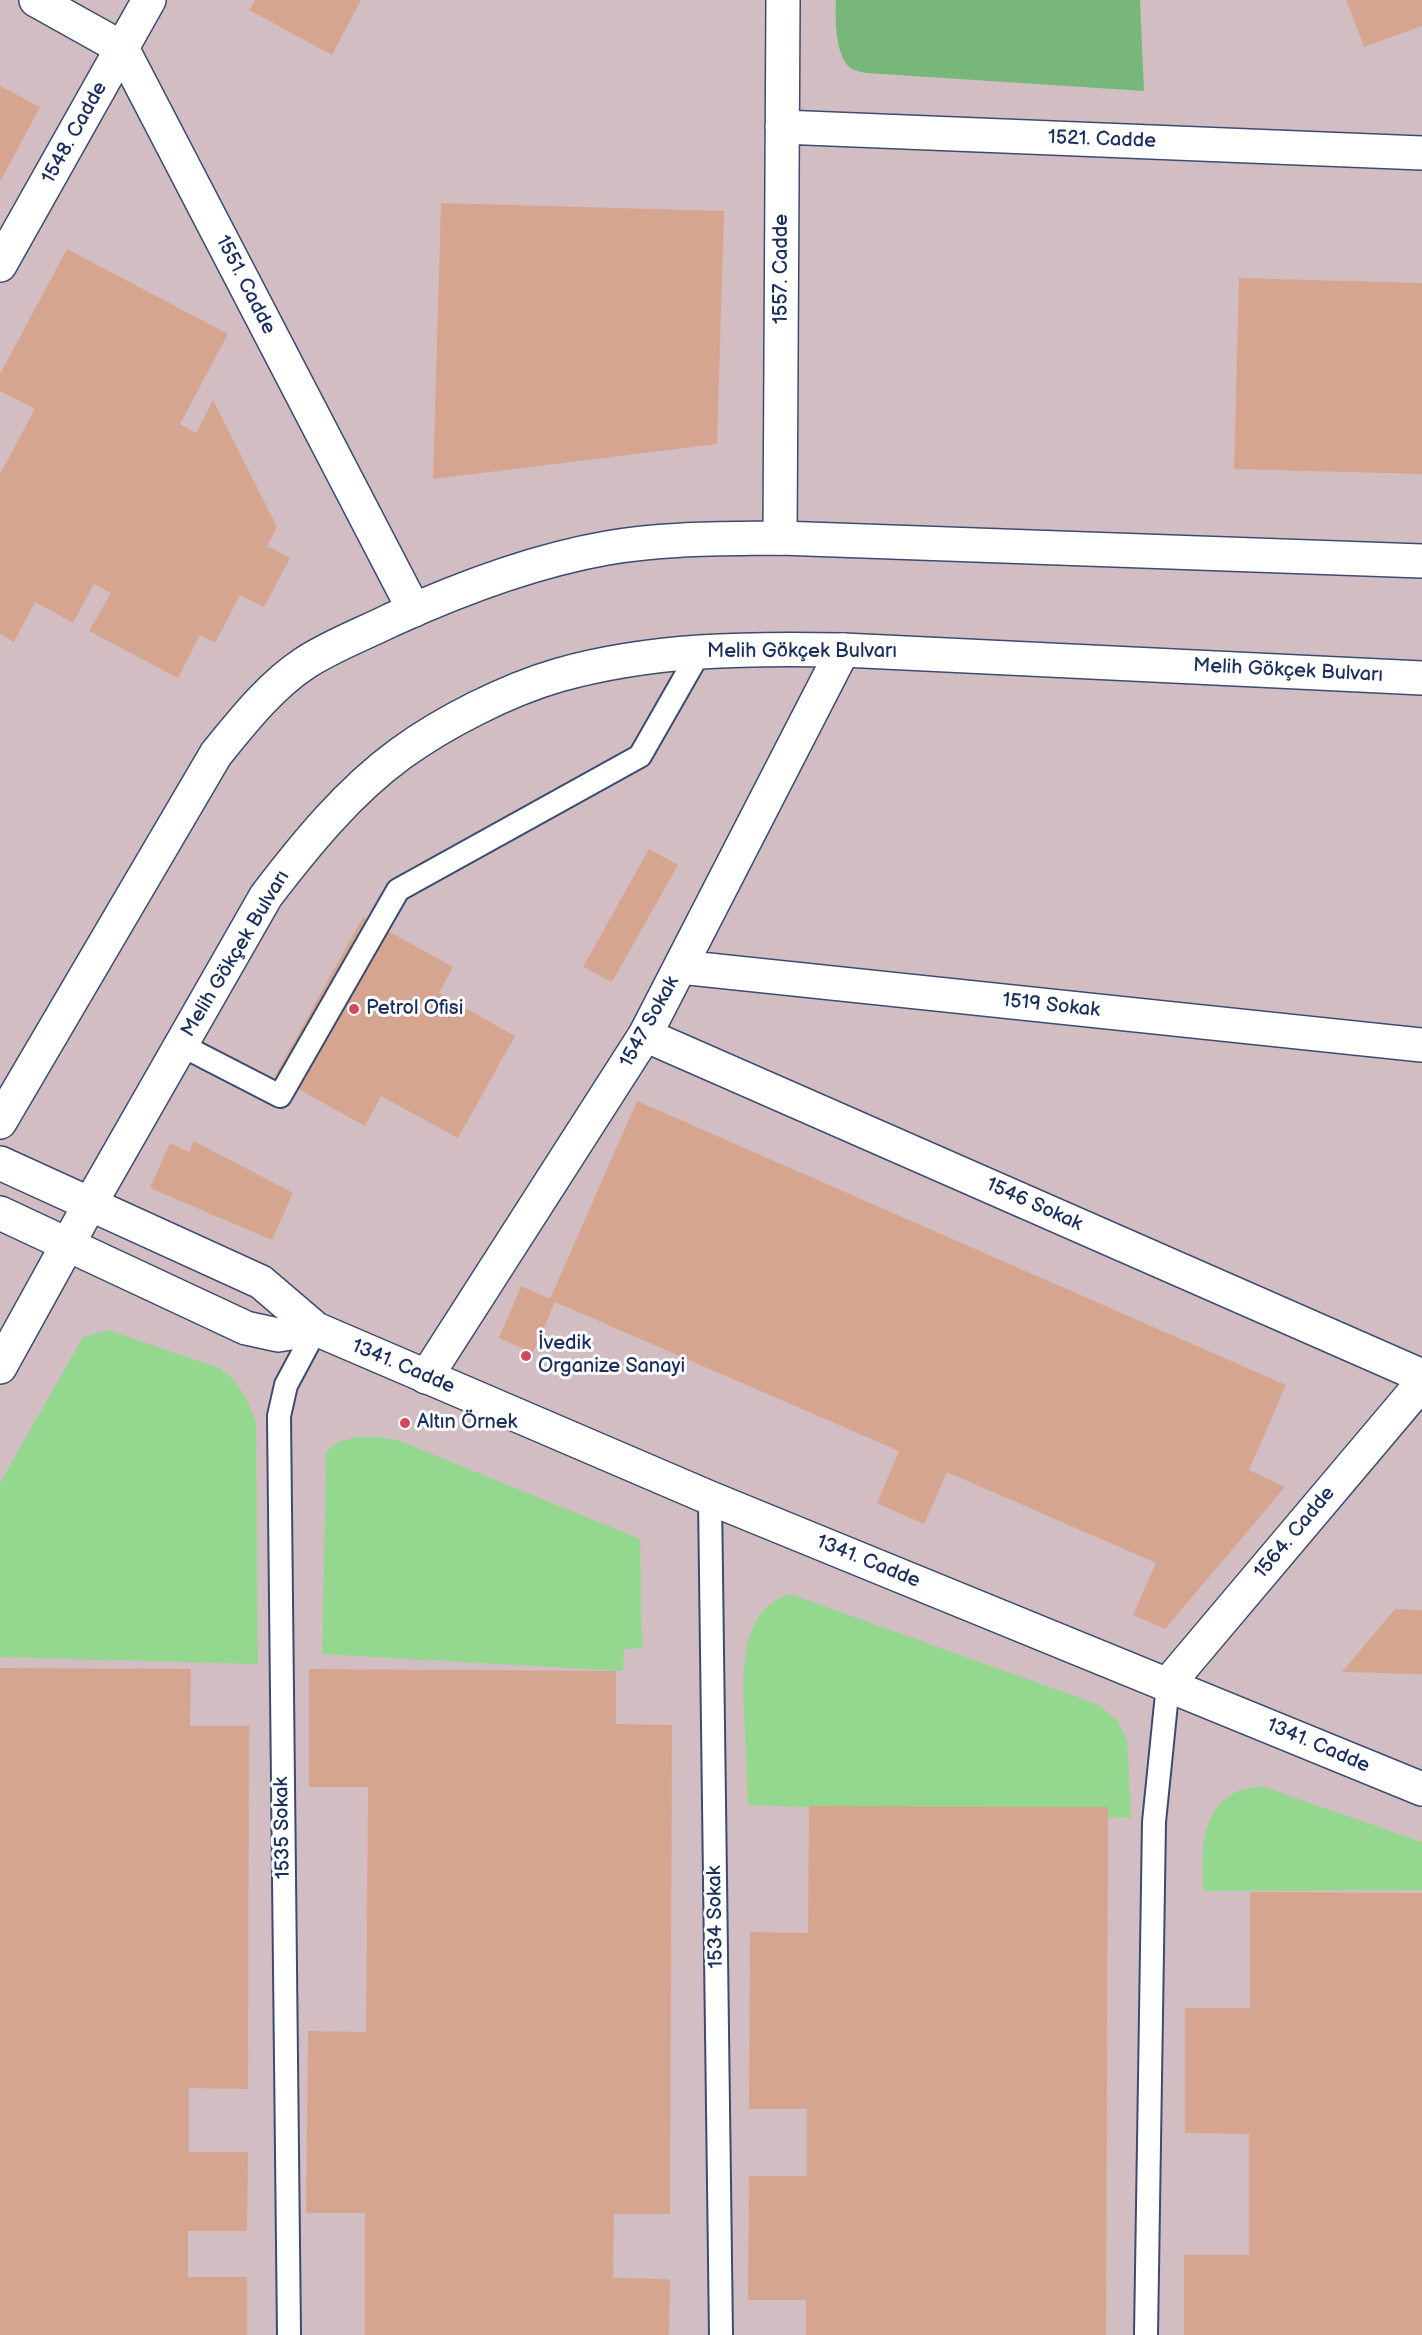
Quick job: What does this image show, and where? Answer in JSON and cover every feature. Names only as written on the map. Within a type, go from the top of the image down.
[{"type":"street","points":[[36,0],[122,48]]},
{"type":"street","name":"1548. Cadde","points":[[0,265],[149,0]]},
{"type":"street","name":"1557. Cadde","points":[[780,538],[783,0]]},
{"type":"street","name":"1551. Cadde","points":[[122,48],[414,610]]},
{"type":"street","name":"1521. Cadde","points":[[782,127],[1422,153]]},
{"type":"street","points":[[0,1122],[216,754],[246,717],[305,663],[414,610],[506,575],[551,561],[606,548],[702,539],[780,538],[1422,561]]},
{"type":"street","name":"Melih Gökçek Bulvarı","points":[[0,1368],[90,1204],[266,896],[299,853],[348,800],[399,755],[446,724],[502,697],[558,675],[623,662],[700,651],[843,650],[1422,678]]},
{"type":"street","name":"1547 Sokak","points":[[426,1377],[645,1035],[843,650]]},
{"type":"street","name":"1519 Sokak","points":[[680,967],[1422,1045]]},
{"type":"street","name":"1546 Sokak","points":[[645,1035],[1422,1376]]},
{"type":"street","name":"1341. Cadde","points":[[0,1163],[261,1282],[316,1329],[710,1498],[1422,1790]]},
{"type":"street","points":[[0,1213],[246,1328],[278,1335],[316,1329]]},
{"type":"street","name":"1564. Cadde","points":[[1168,1684],[1422,1383]]},
{"type":"lane","points":[[181,1045],[280,1096],[398,890],[640,756],[700,651]]},
{"type":"lane","name":"1535 Sokak","points":[[289,2335],[279,1416],[286,1385],[316,1329]]},
{"type":"lane","name":"1534 Sokak","points":[[710,1498],[721,2335]]},
{"type":"lane","points":[[1146,2335],[1154,1822],[1168,1684]]},
{"type":"shaded area","points":[[0,0],[1422,0],[1422,2335],[0,2335]]},
{"type":"green space","points":[[836,0],[1140,0],[1144,91],[857,71],[846,64],[839,48]]},
{"type":"green space","points":[[108,1330],[220,1368],[235,1381],[247,1400],[256,1421],[258,1664],[0,1657],[0,1483],[83,1337]]},
{"type":"green space","points":[[356,1437],[379,1437],[400,1441],[640,1539],[642,1648],[624,1649],[623,1671],[322,1654],[326,1452],[336,1443]]},
{"type":"green space","points":[[790,1594],[1097,1704],[1117,1720],[1127,1740],[1131,1818],[748,1805],[743,1693],[746,1652],[759,1616],[772,1603]]},
{"type":"green space","points":[[1261,1786],[1422,1842],[1422,1890],[1204,1891],[1203,1849],[1209,1821],[1225,1799],[1243,1789]]},
{"type":"building","points":[[255,0],[361,0],[332,55],[249,10]]},
{"type":"building","points":[[1346,0],[1422,0],[1422,26],[1364,47]]},
{"type":"building","points":[[0,86],[40,107],[0,182]]},
{"type":"building","points":[[441,203],[724,211],[717,444],[433,479]]},
{"type":"building","points":[[67,249],[228,334],[180,424],[196,433],[213,400],[277,527],[267,546],[290,558],[264,607],[240,595],[215,643],[200,635],[178,678],[89,631],[111,593],[94,584],[73,623],[35,602],[14,642],[0,634],[0,474],[35,409],[0,391],[0,374]]},
{"type":"building","points":[[1239,278],[1422,283],[1422,474],[1234,469]]},
{"type":"building","points":[[649,849],[678,865],[612,982],[583,967]]},
{"type":"building","points":[[363,917],[453,967],[439,993],[515,1036],[458,1138],[381,1096],[365,1126],[275,1076]]},
{"type":"building","points":[[637,1101],[1286,1385],[1249,1470],[1285,1487],[1165,1629],[1133,1615],[1156,1563],[947,1472],[924,1524],[877,1503],[899,1451],[555,1302],[533,1353],[499,1338],[521,1286],[550,1299]]},
{"type":"building","points":[[194,1141],[293,1193],[272,1240],[150,1188],[170,1143],[189,1152]]},
{"type":"building","points":[[1395,1609],[1422,1610],[1422,1674],[1342,1672]]},
{"type":"building","points":[[0,1668],[191,1669],[190,1726],[249,1726],[248,2089],[189,2088],[189,2152],[248,2152],[247,2231],[188,2231],[188,2277],[247,2277],[247,2335],[0,2335]]},
{"type":"building","points":[[309,1669],[616,1671],[616,1724],[672,1725],[670,2214],[614,2214],[613,2278],[670,2279],[669,2335],[365,2335],[365,2213],[306,2213],[308,2031],[366,2032],[368,1787],[309,1787]]},
{"type":"building","points":[[809,1806],[1108,1807],[1106,2335],[806,2335],[806,2300],[748,2300],[749,2176],[807,2176],[807,2109],[749,2109],[750,1932],[808,1933]]},
{"type":"building","points":[[1250,1892],[1422,1893],[1422,2335],[1184,2335],[1184,2255],[1249,2255],[1249,2134],[1185,2133],[1185,2008],[1250,2008]]},
{"type":"place","name":"Petrol Ofisi","points":[[354,1009]]},
{"type":"place","name":"İvedik Organize Sanayi","points":[[526,1356]]},
{"type":"place","name":"Altın Örnek","points":[[405,1423]]}]
